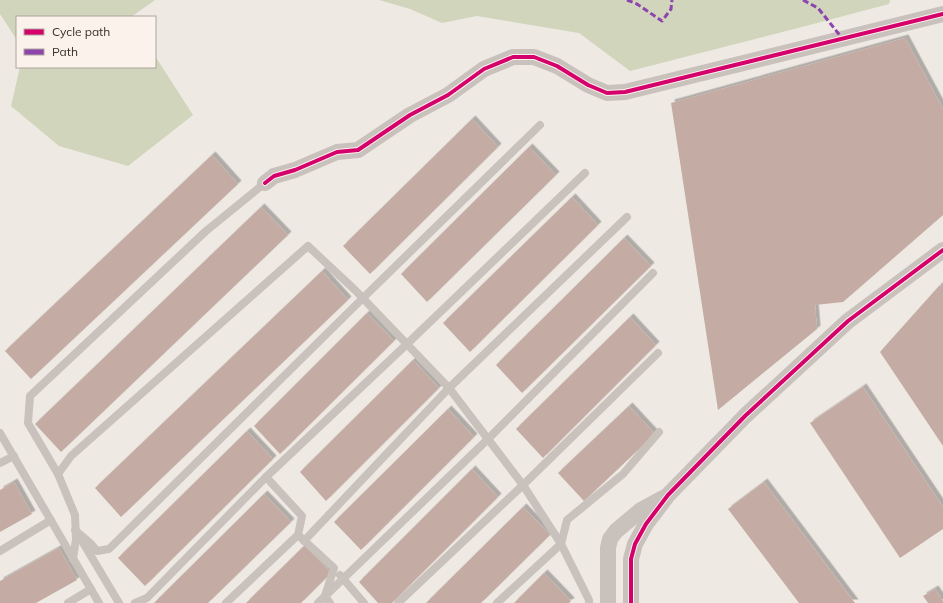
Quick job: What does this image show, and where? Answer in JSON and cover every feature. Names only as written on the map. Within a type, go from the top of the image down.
[{"type":"street","points":[[265,183],[274,176],[295,170],[337,152],[358,150],[410,115],[448,94],[484,69],[513,57],[534,57],[557,66],[588,85],[607,93],[625,92],[943,14]]},
{"type":"street","points":[[631,603],[630,559],[635,544],[646,524],[668,495],[746,416],[848,321],[943,250]]},
{"type":"street","points":[[608,603],[608,548],[610,539],[616,531],[641,510],[668,495]]},
{"type":"lane","points":[[75,530],[97,550],[109,549],[540,125]]},
{"type":"lane","points":[[135,603],[147,598],[266,477],[585,173]]},
{"type":"lane","points":[[73,559],[76,539],[75,514],[58,474],[28,423],[30,396],[206,231],[265,183]]},
{"type":"lane","points":[[304,541],[449,388],[627,217]]},
{"type":"lane","points":[[58,474],[71,456],[308,246],[363,298],[449,388],[523,485],[561,544],[587,602]]},
{"type":"lane","points":[[318,603],[488,440],[653,273]]},
{"type":"lane","points":[[398,603],[523,485],[658,353]]},
{"type":"lane","points":[[497,603],[561,544],[567,520],[623,474],[659,432]]},
{"type":"lane","points":[[0,433],[99,603]]},
{"type":"lane","points":[[0,464],[14,456]]},
{"type":"lane","points":[[226,603],[298,535],[302,516],[266,477]]},
{"type":"lane","points":[[0,551],[51,520]]},
{"type":"lane","points":[[75,530],[119,603]]},
{"type":"lane","points":[[298,535],[334,568],[364,603]]},
{"type":"lane","points":[[324,596],[334,568]]},
{"type":"lane","points":[[68,603],[91,589]]},
{"type":"lane","points":[[324,596],[330,603]]},
{"type":"green space","points":[[0,0],[155,0],[132,16],[16,16],[16,38],[0,14]]},
{"type":"green space","points":[[379,0],[890,0],[889,4],[630,71],[579,33],[477,16],[442,23],[410,9]]},
{"type":"green space","points":[[156,58],[193,115],[128,166],[59,146],[11,106],[20,68],[156,68]]},
{"type":"building","points":[[905,38],[943,109],[943,215],[843,302],[815,305],[817,329],[718,410],[671,103]]},
{"type":"building","points":[[472,119],[498,147],[370,274],[343,246]]},
{"type":"building","points":[[529,147],[556,175],[427,302],[401,274]]},
{"type":"building","points":[[212,155],[238,184],[31,379],[5,351]]},
{"type":"building","points":[[572,197],[598,225],[470,352],[443,323]]},
{"type":"building","points":[[261,207],[288,235],[61,452],[35,424]]},
{"type":"building","points":[[624,238],[651,266],[522,393],[496,365]]},
{"type":"building","points":[[322,271],[348,300],[121,517],[95,488]]},
{"type":"building","points":[[943,285],[943,446],[880,352],[939,286]]},
{"type":"building","points":[[367,313],[394,341],[280,454],[254,426]]},
{"type":"building","points":[[630,317],[656,345],[543,458],[516,429]]},
{"type":"building","points":[[413,360],[439,388],[326,501],[300,472]]},
{"type":"building","points":[[863,387],[943,507],[943,529],[900,558],[810,423]]},
{"type":"building","points":[[629,406],[655,434],[584,501],[558,473]]},
{"type":"building","points":[[448,409],[474,437],[361,550],[334,522]]},
{"type":"building","points":[[247,431],[273,459],[145,586],[118,558]]},
{"type":"building","points":[[472,469],[498,497],[392,603],[378,603],[359,582]]},
{"type":"building","points":[[14,482],[32,514],[0,532],[0,490]]},
{"type":"building","points":[[764,482],[855,603],[799,603],[728,509]]},
{"type":"building","points":[[264,494],[291,522],[208,603],[154,603]]},
{"type":"building","points":[[523,507],[550,535],[481,603],[426,603]]},
{"type":"building","points":[[305,545],[331,573],[301,603],[246,603]]},
{"type":"building","points":[[59,548],[77,580],[36,603],[0,603],[0,581]]},
{"type":"building","points":[[544,573],[571,601],[569,603],[514,603]]},
{"type":"building","points":[[935,589],[943,603],[928,603],[923,596]]},
{"type":"marked path","points":[[627,0],[637,4],[662,21],[671,9],[672,0]]},
{"type":"marked path","points":[[803,0],[818,8],[842,38]]},
{"type":"cycle path","points":[[265,183],[274,176],[295,170],[337,152],[358,150],[410,115],[448,95],[484,69],[513,57],[534,57],[557,66],[588,85],[607,93],[625,92],[943,14]]},
{"type":"cycle path","points":[[631,603],[631,559],[635,544],[646,524],[668,495],[745,416],[848,321],[943,250]]}]
